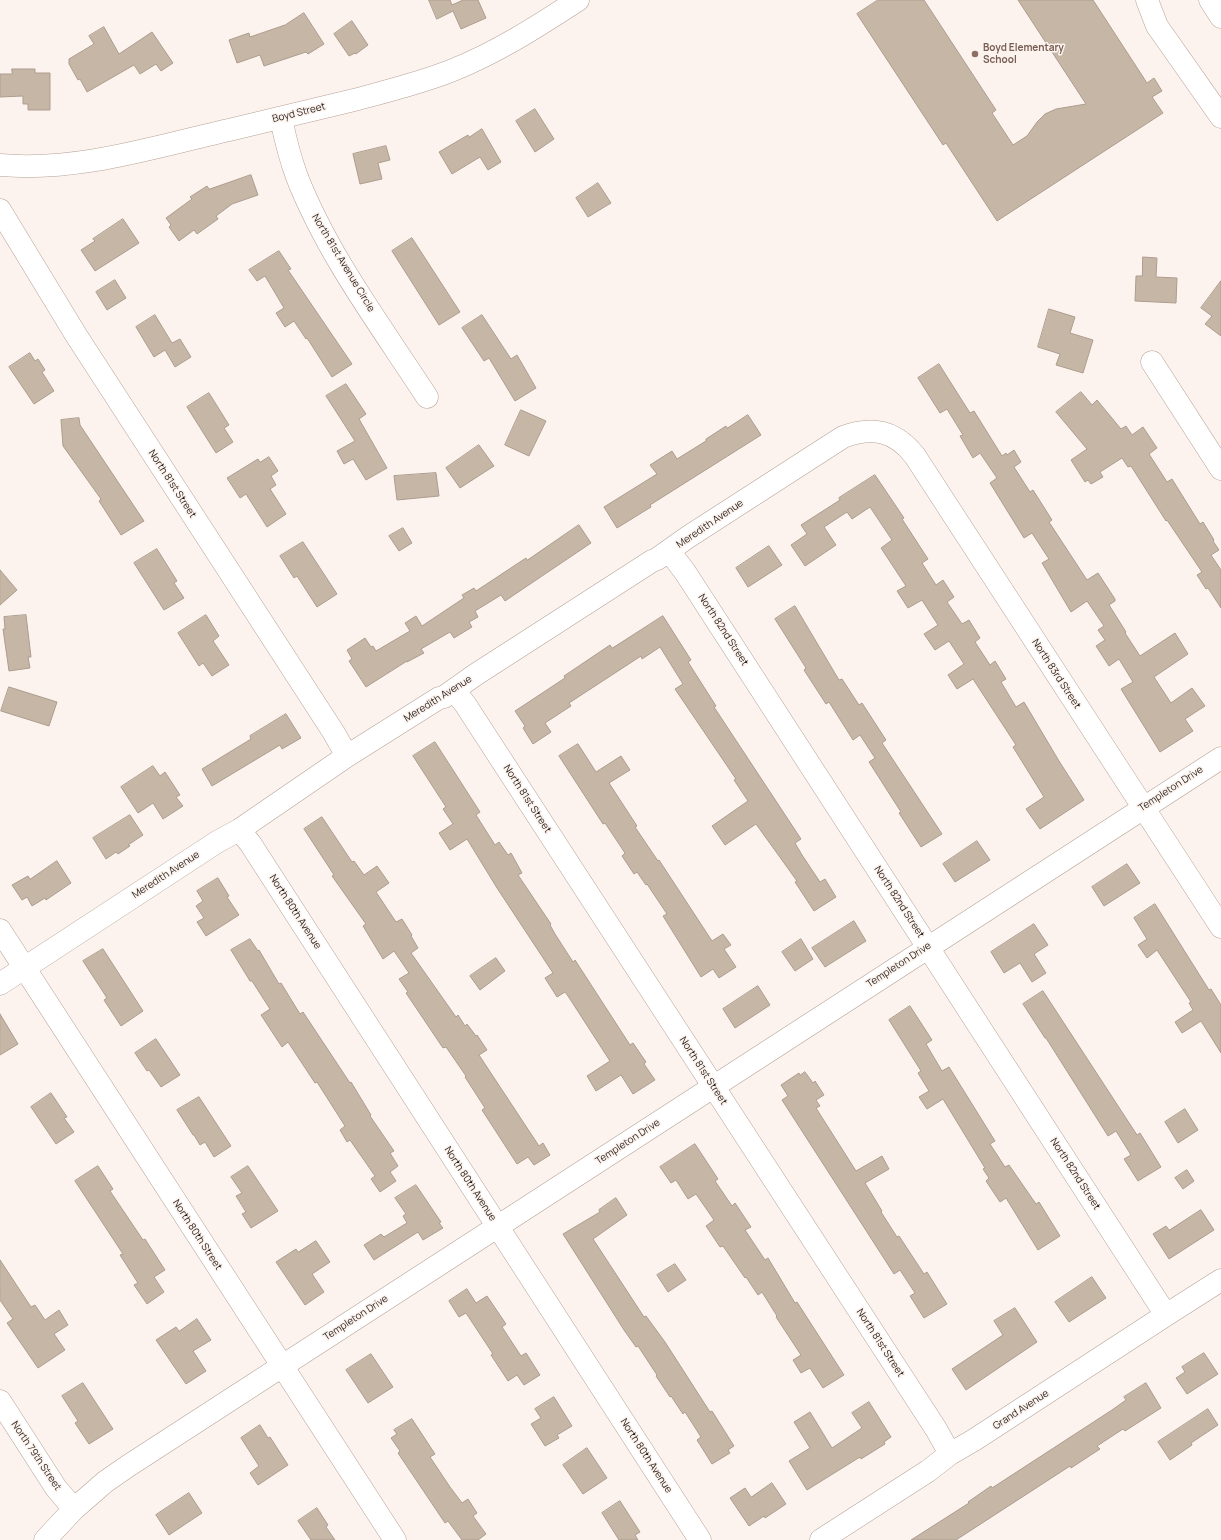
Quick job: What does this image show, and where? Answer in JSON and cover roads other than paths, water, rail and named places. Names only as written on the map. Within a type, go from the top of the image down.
[{"type":"street","name":"Boyd Street","points":[[0,165],[36,166],[89,161],[281,118],[403,87],[453,70],[492,52],[518,38],[578,0]]},
{"type":"street","points":[[1147,0],[1157,26],[1221,117]]},
{"type":"street","points":[[1210,0],[1221,17]]},
{"type":"street","name":"North 81st Avenue Circle","points":[[281,118],[296,175],[319,225],[346,272],[427,397]]},
{"type":"street","name":"North 81st Street","points":[[0,210],[76,335],[334,733],[347,756]]},
{"type":"street","points":[[1152,362],[1221,469]]},
{"type":"street","name":"Meredith Avenue","points":[[0,984],[217,842],[239,830],[347,756],[439,698],[444,697],[481,671],[669,551],[843,437],[857,432],[882,432]]},
{"type":"street","name":"North 83rd Street","points":[[882,432],[896,438],[910,449],[915,456],[1221,927]]},
{"type":"street","name":"North 82nd Street","points":[[669,551],[685,572],[1166,1315]]},
{"type":"street","name":"North 81st Street","points":[[454,690],[470,711],[932,1423],[950,1454]]},
{"type":"street","name":"Templeton Drive","points":[[45,1540],[74,1509],[105,1482],[128,1466],[1143,807],[1221,758]]},
{"type":"street","name":"North 80th Avenue","points":[[239,830],[254,850],[700,1540]]},
{"type":"street","name":"North 80th Street","points":[[0,930],[395,1540]]},
{"type":"street","name":"Grand Avenue","points":[[821,1540],[928,1471],[950,1454],[1221,1280]]},
{"type":"street","name":"North 79th Street","points":[[0,1401],[56,1488],[74,1509]]},
{"type":"place","name":"Boyd Elementary School","points":[[975,54]]}]
